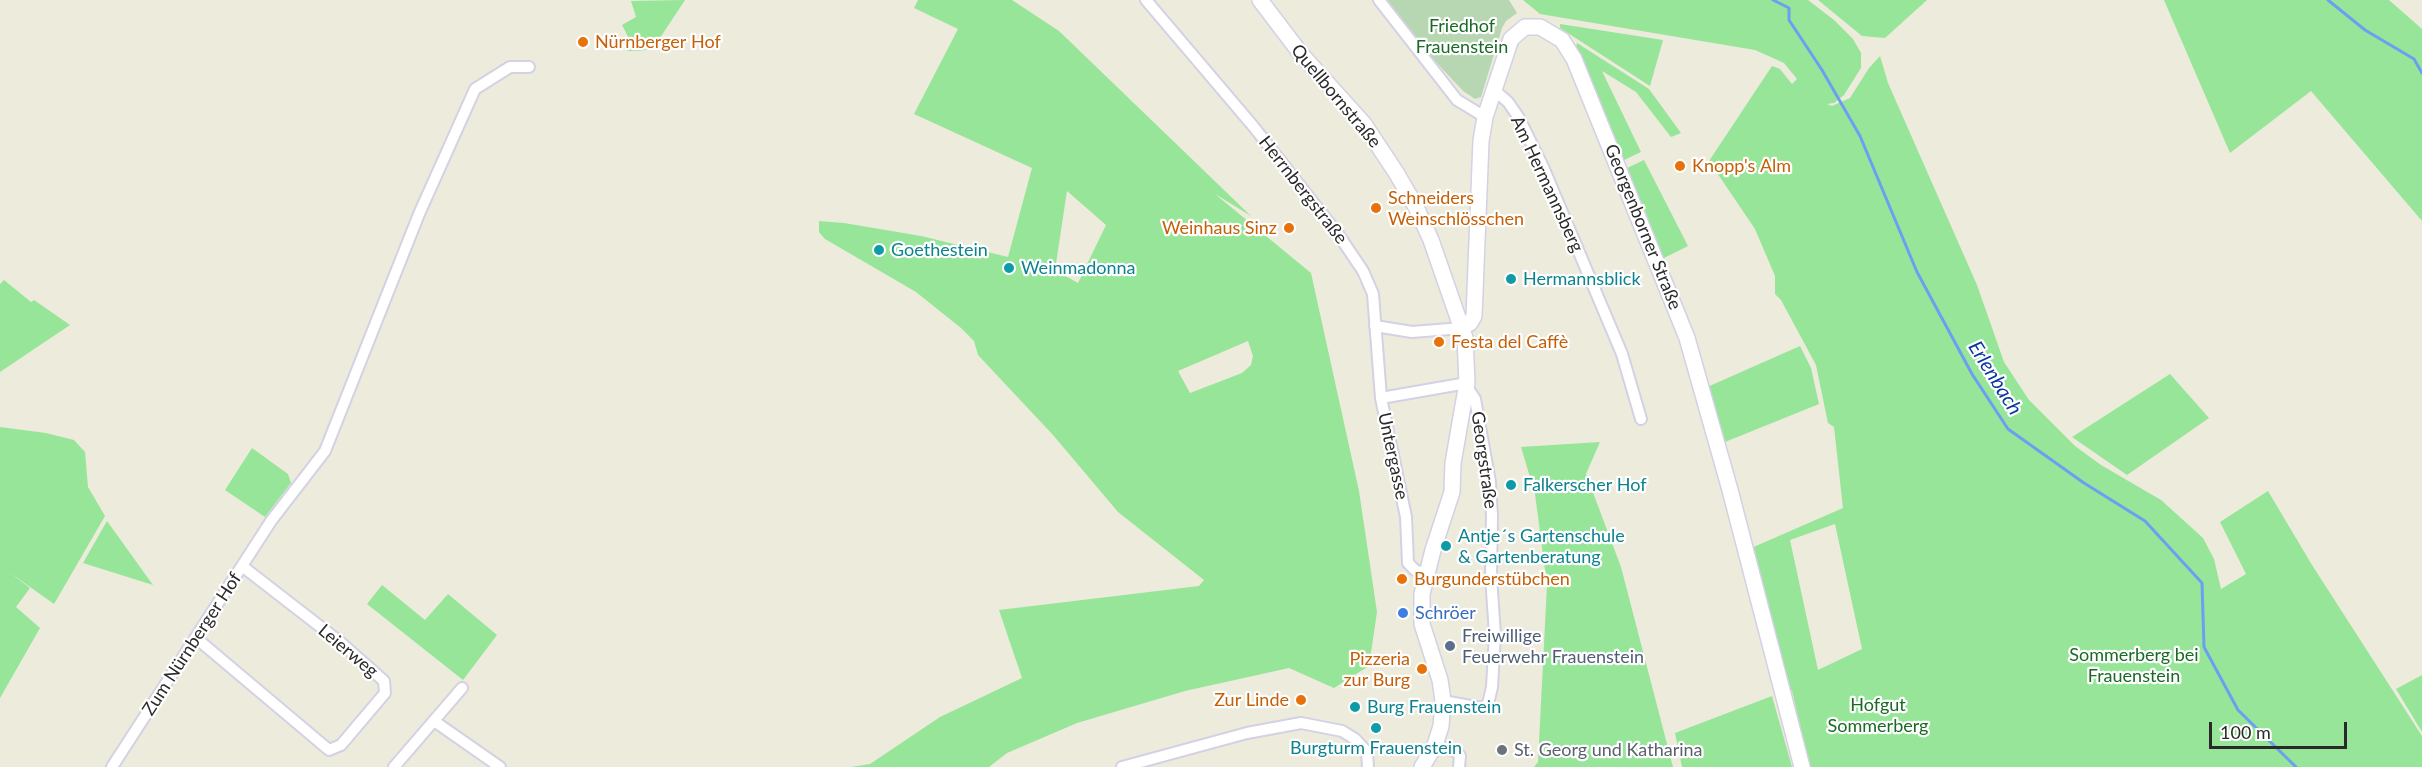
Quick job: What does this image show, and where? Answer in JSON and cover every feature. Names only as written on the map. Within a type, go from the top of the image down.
[{"type":"main road","name":"Quellbornstraße","points":[[1260,0],[1301,54],[1364,124],[1397,174],[1424,222],[1462,328],[1467,350],[1467,385],[1453,463],[1452,492],[1426,573],[1421,604],[1422,624],[1440,680],[1443,701],[1441,726],[1435,745],[1422,767]]},
{"type":"main road","name":"Georgenborner Straße","points":[[1462,328],[1474,316],[1481,141],[1485,117],[1511,39],[1525,27],[1540,27],[1556,35],[1574,59],[1687,338],[1802,767]]},
{"type":"street","name":"Herrnbergstraße","points":[[1146,0],[1253,126],[1354,256],[1364,271],[1373,294],[1375,326]]},
{"type":"street","points":[[1379,0],[1457,100],[1485,117]]},
{"type":"street","name":"Zum Nürnberger Hof","points":[[112,767],[271,521],[325,451],[418,214],[475,88],[510,67],[529,67]]},
{"type":"street","name":"Am Hermannsberg","points":[[1494,90],[1508,102],[1519,118],[1543,167],[1622,354],[1641,419]]},
{"type":"street","points":[[1375,326],[1412,332],[1462,328]]},
{"type":"street","name":"Untergasse","points":[[1375,326],[1381,398],[1404,507],[1408,563],[1416,571],[1426,573]]},
{"type":"street","points":[[1381,398],[1467,385]]},
{"type":"street","name":"Georgstraße","points":[[1443,701],[1482,708],[1488,704],[1492,687],[1496,635],[1491,576],[1490,482],[1475,399],[1467,385]]},
{"type":"street","name":"Leierweg","points":[[196,638],[329,750],[341,745],[385,693],[384,681],[340,642],[242,566]]},
{"type":"street","points":[[394,767],[462,688]]},
{"type":"street","points":[[434,721],[500,767]]},
{"type":"street","points":[[1122,767],[1153,762],[1247,733],[1313,723],[1342,731],[1355,739],[1367,752],[1368,767]]},
{"type":"street","points":[[1435,745],[1456,752],[1460,756],[1459,767]]},
{"type":"green space","points":[[685,0],[654,47],[641,51],[626,51],[632,44],[622,25],[636,17],[631,1]]},
{"type":"green space","points":[[918,0],[1012,0],[1059,31],[1251,216],[1215,194],[1311,273],[1359,491],[1377,612],[1369,666],[1334,688],[1289,668],[1185,691],[1077,723],[1007,753],[989,767],[851,767],[870,764],[940,717],[1022,678],[999,610],[1199,586],[1204,580],[1118,512],[1053,435],[978,355],[974,341],[961,328],[916,292],[825,239],[819,232],[819,221],[844,223],[921,236],[1008,257],[1032,168],[914,114],[958,29],[914,8]],"holes":[[[1067,191],[1106,225],[1078,283],[1055,270]],[[1248,341],[1253,356],[1251,365],[1242,373],[1190,393],[1178,371]]]},
{"type":"green space","name":"Friedhof Frauenstein","points":[[1384,0],[1509,0],[1517,13],[1506,21],[1502,28],[1481,97],[1475,99],[1463,91],[1422,47]]},
{"type":"green space","points":[[1523,0],[1808,0],[1834,20],[1853,39],[1861,53],[1861,68],[1844,95],[1834,103],[1827,104],[1832,106],[1850,98],[1869,68],[1880,56],[1888,83],[1977,285],[2004,362],[2029,400],[2075,446],[2101,465],[2161,500],[2203,538],[2214,559],[2221,589],[2246,574],[2220,522],[2268,491],[2312,565],[2422,736],[2422,767],[1810,767],[1792,691],[1784,686],[1749,549],[1843,508],[1834,427],[1828,423],[1816,365],[1781,300],[1775,294],[1775,276],[1755,229],[1709,161],[1772,66],[1780,69],[1792,84],[1797,79],[1784,63],[1755,50],[1540,14]],"holes":[[[1835,524],[1862,649],[1818,670],[1790,540]]]},
{"type":"green space","points":[[1818,0],[1927,0],[1885,38],[1862,36]]},
{"type":"green space","points":[[2164,0],[2389,0],[2422,29],[2422,221],[2311,91],[2230,153]]},
{"type":"green space","points":[[1560,24],[1663,40],[1650,86],[1560,28]]},
{"type":"green space","points":[[1577,43],[1649,89],[1681,133],[1671,137],[1636,92],[1602,71],[1641,152],[1622,161],[1576,47]]},
{"type":"green space","points":[[1644,160],[1688,246],[1660,260],[1625,169]]},
{"type":"green space","points":[[4,280],[31,302],[34,300],[70,325],[0,372],[0,284]]},
{"type":"green space","points":[[1800,346],[1811,368],[1819,404],[1720,444],[1705,388]]},
{"type":"green space","points":[[2170,374],[2209,418],[2127,475],[2072,437]]},
{"type":"green space","points":[[0,427],[46,433],[74,440],[85,452],[88,487],[105,516],[54,604],[9,572],[30,588],[16,607],[40,628],[0,698]]},
{"type":"green space","points":[[1600,442],[1586,474],[1621,567],[1673,767],[1534,767],[1538,762],[1547,585],[1535,494],[1521,447]]},
{"type":"green space","points":[[252,448],[288,474],[291,483],[265,517],[225,490]]},
{"type":"green space","points":[[107,521],[153,585],[83,563]]},
{"type":"green space","points":[[382,585],[425,620],[448,594],[497,635],[463,680],[367,604]]},
{"type":"green space","points":[[2422,675],[2422,732],[2396,689]]},
{"type":"green space","points":[[1772,696],[1792,767],[1682,767],[1675,733]]},
{"type":"waterway","name":"Erlenbach","points":[[1773,0],[1789,8],[1789,20],[1822,70],[1860,136],[1917,272],[1972,374],[2008,429],[2084,483],[2145,521],[2202,583],[2204,647],[2238,710],[2296,767]]},
{"type":"waterway","points":[[2328,0],[2365,30],[2414,59],[2422,73]]},
{"type":"place","name":"Nürnberger Hof","points":[[583,42]]},
{"type":"place","name":"Knopp's Alm","points":[[1680,166]]},
{"type":"place","name":"Schneiders Weinschlösschen","points":[[1376,208]]},
{"type":"place","name":"Weinhaus Sinz","points":[[1289,228]]},
{"type":"place","name":"Goethestein","points":[[879,250]]},
{"type":"place","name":"Weinmadonna","points":[[1009,268]]},
{"type":"place","name":"Hermannsblick","points":[[1511,279]]},
{"type":"place","name":"Festa del Caffè","points":[[1439,342]]},
{"type":"place","name":"Falkerscher Hof","points":[[1511,485]]},
{"type":"place","name":"Antje´s Gartenschule & Gartenberatung","points":[[1446,546]]},
{"type":"place","name":"Burgunderstübchen","points":[[1402,579]]},
{"type":"place","name":"Schröer","points":[[1403,613]]},
{"type":"place","name":"Freiwillige Feuerwehr Frauenstein","points":[[1450,646]]},
{"type":"place","name":"Pizzeria zur Burg","points":[[1422,669]]},
{"type":"place","name":"Zur Linde","points":[[1301,700]]},
{"type":"place","name":"Burg Frauenstein","points":[[1355,707]]},
{"type":"place","name":"Burgturm Frauenstein","points":[[1376,728]]},
{"type":"place","name":"St. Georg und Katharina","points":[[1502,750]]},
{"type":"park label","name":"Sommerberg bei Frauenstein","points":[[2134,665]]},
{"type":"park label","name":"Hofgut Sommerberg","points":[[1878,715]]}]
